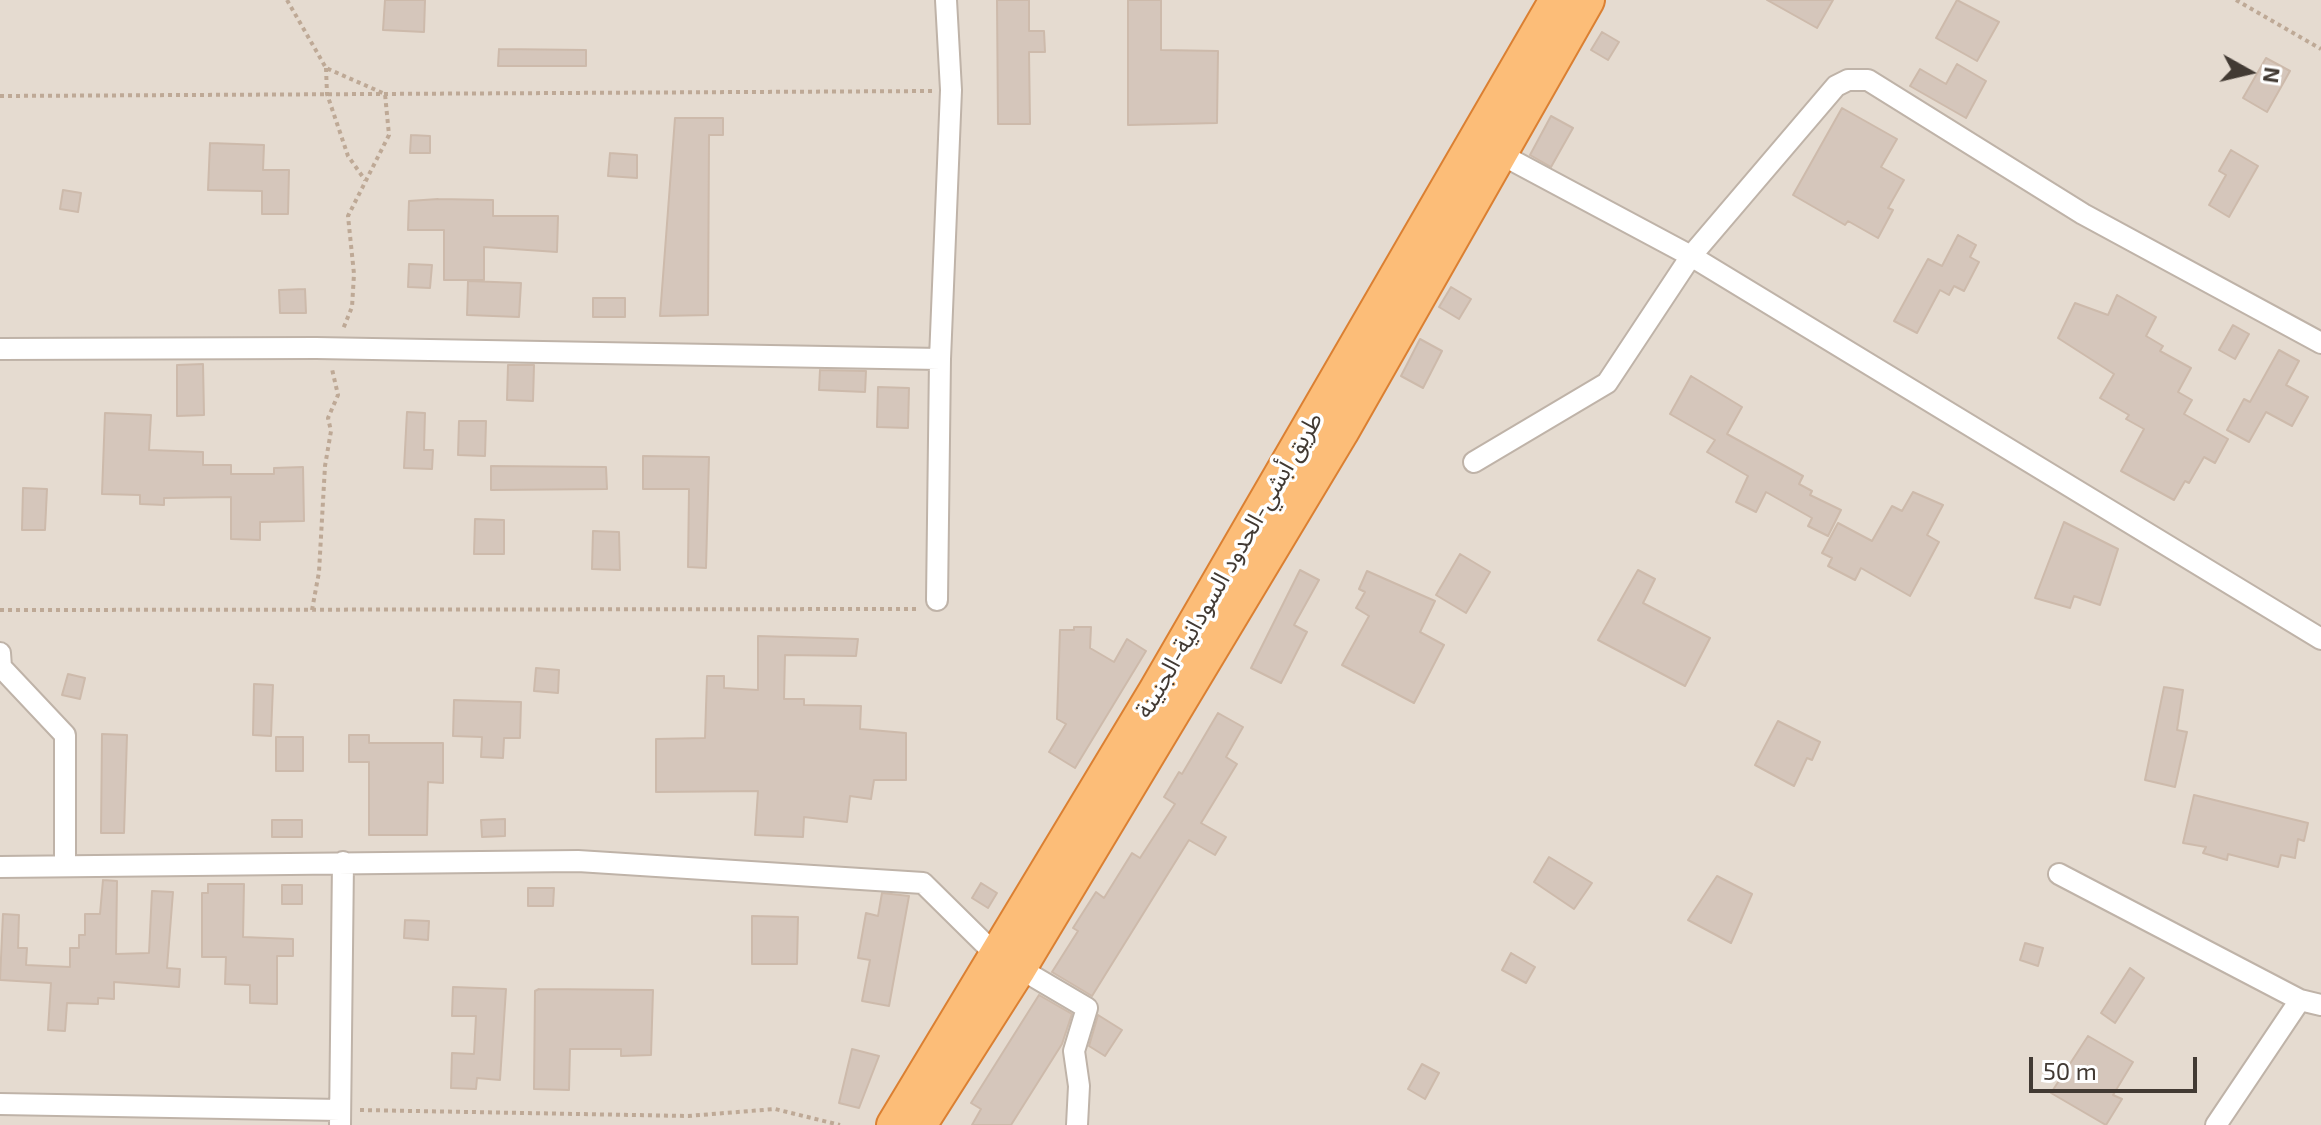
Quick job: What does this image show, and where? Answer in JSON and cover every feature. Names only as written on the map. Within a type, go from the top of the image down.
[{"type":"highway","name":"طريق أبشي-الحدود السودانية-الجنينة","points":[[920,1123],[1164,678],[1489,148],[1557,0]]},
{"type":"highway","points":[[1489,148],[1587,0]]},
{"type":"street","points":[[928,605],[951,90],[946,0]]},
{"type":"street","points":[[1474,462],[1607,383],[1691,256],[1836,86],[1848,80],[1868,80],[2083,214],[2321,343]]},
{"type":"street","points":[[1489,148],[1691,256],[2321,639]]},
{"type":"street","points":[[0,349],[316,348],[940,359]]},
{"type":"street","points":[[0,653],[1,667],[65,735],[65,864]]},
{"type":"street","points":[[0,867],[578,861],[923,883],[1007,961],[1087,1008],[1074,1051],[1079,1086],[1077,1125]]},
{"type":"street","points":[[0,1104],[340,1117],[343,862]]},
{"type":"street","points":[[2059,874],[2300,1000],[2321,1005]]},
{"type":"street","points":[[2216,1125],[2300,1000]]},
{"type":"path","points":[[287,0],[326,68],[327,94],[348,156],[365,180]]},
{"type":"path","points":[[2236,0],[2321,49]]},
{"type":"path","points":[[326,68],[385,94]]},
{"type":"path","points":[[0,96],[951,90]]},
{"type":"path","points":[[312,610],[319,572],[323,480],[331,431],[328,418],[338,395],[336,374],[316,348],[341,333],[352,307],[354,274],[348,216],[389,135],[385,94]]},
{"type":"path","points":[[0,610],[928,605]]},
{"type":"path","points":[[340,1117],[688,1116],[775,1109],[840,1125]]},
{"type":"shaded area","points":[[0,0],[2321,0],[2321,1125],[0,1125]]},
{"type":"building","points":[[385,0],[425,0],[424,32],[383,30]]},
{"type":"building","points":[[997,0],[1029,0],[1029,31],[1044,31],[1045,52],[1029,52],[1030,124],[998,124]]},
{"type":"building","points":[[1128,0],[1161,0],[1161,50],[1218,51],[1217,123],[1128,125]]},
{"type":"building","points":[[1767,0],[1833,0],[1817,28]]},
{"type":"building","points":[[1957,0],[1999,22],[1977,61],[1936,38]]},
{"type":"building","points":[[1602,32],[1619,42],[1608,60],[1591,50]]},
{"type":"building","points":[[499,49],[586,50],[586,66],[498,66]]},
{"type":"building","points":[[2266,58],[2290,71],[2267,112],[2243,98]]},
{"type":"building","points":[[1957,64],[1986,81],[1966,118],[1910,86],[1920,69],[1946,84]]},
{"type":"building","points":[[1842,108],[1897,139],[1881,167],[1904,180],[1888,208],[1893,210],[1878,238],[1848,221],[1845,225],[1793,195]]},
{"type":"building","points":[[1551,116],[1573,128],[1551,167],[1530,155]]},
{"type":"building","points":[[675,118],[723,118],[723,135],[709,135],[708,315],[660,316]]},
{"type":"building","points":[[411,135],[430,136],[430,153],[410,153]]},
{"type":"building","points":[[210,143],[264,145],[263,170],[289,170],[288,214],[262,214],[262,191],[208,190]]},
{"type":"building","points":[[2231,150],[2258,166],[2229,217],[2209,205],[2226,175],[2219,171]]},
{"type":"building","points":[[610,153],[637,155],[637,178],[608,176]]},
{"type":"building","points":[[63,190],[81,193],[78,212],[60,209]]},
{"type":"building","points":[[493,200],[493,216],[558,216],[557,252],[484,247],[484,280],[444,280],[444,230],[408,230],[409,201]]},
{"type":"building","points":[[1958,235],[1976,245],[1970,257],[1979,262],[1964,291],[1954,286],[1949,295],[1940,290],[1917,333],[1894,321],[1928,259],[1942,266]]},
{"type":"building","points":[[409,264],[432,265],[430,288],[408,287]]},
{"type":"building","points":[[468,281],[521,283],[519,317],[467,315]]},
{"type":"building","points":[[1451,287],[1471,299],[1459,319],[1439,307]]},
{"type":"building","points":[[305,289],[306,313],[280,313],[279,290]]},
{"type":"building","points":[[2117,295],[2156,317],[2146,336],[2163,346],[2160,351],[2191,368],[2178,392],[2192,400],[2184,414],[2228,439],[2215,463],[2204,457],[2189,483],[2185,481],[2174,500],[2121,471],[2144,429],[2126,419],[2129,415],[2100,398],[2114,374],[2058,338],[2075,303],[2108,315]]},
{"type":"building","points":[[593,298],[625,298],[625,317],[593,317]]},
{"type":"building","points":[[2233,325],[2249,334],[2235,359],[2219,350]]},
{"type":"building","points":[[1420,339],[1442,351],[1423,388],[1401,376]]},
{"type":"building","points":[[2279,350],[2299,361],[2286,385],[2308,397],[2292,426],[2266,412],[2249,442],[2227,430],[2244,399],[2250,402]]},
{"type":"building","points":[[203,364],[204,415],[177,416],[177,365]]},
{"type":"building","points":[[508,365],[534,365],[533,401],[507,400]]},
{"type":"building","points":[[820,370],[866,371],[865,392],[819,390]]},
{"type":"building","points":[[1691,376],[1742,407],[1727,434],[1803,476],[1799,484],[1812,491],[1810,495],[1841,510],[1828,536],[1808,526],[1812,518],[1766,492],[1756,512],[1736,502],[1748,476],[1707,452],[1715,440],[1670,414]]},
{"type":"building","points":[[878,387],[909,388],[908,428],[877,427]]},
{"type":"building","points":[[407,412],[425,413],[424,450],[433,450],[432,469],[404,468]]},
{"type":"building","points":[[105,413],[151,415],[149,450],[203,452],[203,465],[231,465],[231,474],[274,474],[274,468],[303,467],[304,521],[260,522],[260,540],[231,539],[231,497],[164,498],[164,505],[140,504],[140,495],[102,494]]},
{"type":"building","points":[[459,421],[486,421],[485,456],[458,455]]},
{"type":"building","points":[[643,456],[709,457],[706,568],[688,567],[689,489],[643,489]]},
{"type":"building","points":[[491,466],[606,467],[607,489],[491,490]]},
{"type":"building","points":[[23,488],[47,489],[45,530],[22,530]]},
{"type":"building","points":[[1913,492],[1943,505],[1927,535],[1939,542],[1910,596],[1861,568],[1855,580],[1828,566],[1832,558],[1822,553],[1838,523],[1872,541],[1892,506],[1902,511]]},
{"type":"building","points":[[475,519],[504,520],[504,554],[474,554]]},
{"type":"building","points":[[2064,522],[2118,549],[2100,605],[2074,596],[2070,608],[2035,598]]},
{"type":"building","points":[[593,531],[619,532],[620,570],[592,569]]},
{"type":"building","points":[[1460,554],[1490,572],[1466,613],[1436,595]]},
{"type":"building","points":[[1300,570],[1319,580],[1294,625],[1307,632],[1281,683],[1251,668]]},
{"type":"building","points":[[1638,570],[1655,579],[1643,603],[1710,638],[1685,686],[1598,640]]},
{"type":"building","points":[[1367,571],[1435,601],[1420,632],[1444,645],[1414,703],[1342,665],[1369,616],[1356,608],[1365,592],[1359,589]]},
{"type":"building","points":[[1074,627],[1091,627],[1090,648],[1114,662],[1127,639],[1146,651],[1075,768],[1049,752],[1066,724],[1057,719],[1060,630],[1074,630]]},
{"type":"building","points":[[758,636],[858,639],[856,656],[785,655],[784,699],[804,699],[804,705],[861,706],[860,729],[906,733],[906,780],[874,780],[871,799],[850,796],[847,822],[804,817],[803,837],[755,835],[758,791],[656,792],[656,739],[705,738],[707,676],[724,676],[724,688],[758,690]]},
{"type":"building","points":[[536,668],[559,670],[558,693],[534,691]]},
{"type":"building","points":[[68,674],[85,678],[80,699],[62,695]]},
{"type":"building","points":[[254,684],[273,685],[271,736],[253,735]]},
{"type":"building","points":[[2164,687],[2183,690],[2177,730],[2187,732],[2175,787],[2145,780]]},
{"type":"building","points":[[454,700],[521,702],[520,738],[504,738],[503,758],[481,757],[482,737],[453,736]]},
{"type":"building","points":[[1218,713],[1243,727],[1226,757],[1237,764],[1201,823],[1226,837],[1215,855],[1189,840],[1092,996],[1052,972],[1078,931],[1073,928],[1096,892],[1104,898],[1132,853],[1140,858],[1175,804],[1164,797],[1179,772],[1182,774]]},
{"type":"building","points":[[1778,721],[1820,742],[1812,760],[1807,758],[1794,786],[1755,765]]},
{"type":"building","points":[[102,734],[127,735],[124,833],[101,833]]},
{"type":"building","points":[[349,735],[369,735],[369,743],[443,743],[443,783],[428,782],[427,835],[369,835],[369,762],[349,762]]},
{"type":"building","points":[[276,737],[303,737],[303,771],[276,771]]},
{"type":"building","points":[[2194,795],[2308,823],[2304,841],[2298,839],[2295,858],[2281,855],[2278,867],[2228,854],[2227,860],[2203,853],[2206,847],[2183,843]]},
{"type":"building","points":[[505,819],[505,836],[482,837],[481,820]]},
{"type":"building","points":[[272,820],[302,820],[302,837],[272,837]]},
{"type":"building","points":[[1549,857],[1592,883],[1574,909],[1534,882]]},
{"type":"building","points":[[1717,876],[1752,894],[1731,943],[1688,920]]},
{"type":"building","points":[[103,880],[117,881],[116,954],[149,953],[152,891],[173,892],[167,968],[180,969],[179,987],[114,982],[114,999],[98,998],[98,1004],[67,1003],[65,1031],[48,1030],[51,983],[0,980],[3,914],[19,915],[18,948],[27,948],[26,965],[70,967],[70,948],[79,948],[79,935],[85,935],[85,914],[100,914]]},
{"type":"building","points":[[981,883],[997,893],[988,908],[972,898]]},
{"type":"building","points":[[208,884],[244,884],[243,937],[293,939],[293,956],[277,956],[277,1004],[250,1003],[250,985],[225,984],[226,957],[202,957],[202,893],[208,893]]},
{"type":"building","points":[[282,885],[302,885],[302,904],[282,904]]},
{"type":"building","points":[[528,888],[554,888],[553,906],[528,906]]},
{"type":"building","points":[[882,893],[909,896],[889,1006],[862,1001],[870,960],[858,958],[866,913],[878,916]]},
{"type":"building","points":[[752,916],[798,917],[797,964],[752,964]]},
{"type":"building","points":[[405,920],[429,921],[428,940],[404,938]]},
{"type":"building","points":[[2025,943],[2043,948],[2038,966],[2020,960]]},
{"type":"building","points":[[1511,953],[1535,967],[1526,983],[1502,970]]},
{"type":"building","points":[[2130,968],[2144,978],[2115,1023],[2101,1013]]},
{"type":"building","points":[[453,987],[506,989],[500,1080],[477,1078],[476,1089],[451,1088],[452,1053],[474,1054],[476,1016],[452,1016]]},
{"type":"building","points":[[653,990],[651,1055],[621,1056],[621,1049],[570,1049],[569,1090],[534,1089],[535,991]]},
{"type":"building","points":[[1039,995],[1072,1014],[1062,1044],[1011,1125],[972,1125],[981,1109],[971,1103]]},
{"type":"building","points":[[1098,1015],[1122,1030],[1105,1056],[1089,1046]]},
{"type":"building","points":[[2088,1036],[2133,1062],[2113,1095],[2122,1099],[2106,1125],[2051,1093]]},
{"type":"building","points":[[852,1049],[879,1056],[859,1108],[839,1103]]},
{"type":"building","points":[[1422,1064],[1439,1073],[1425,1099],[1408,1089]]}]
